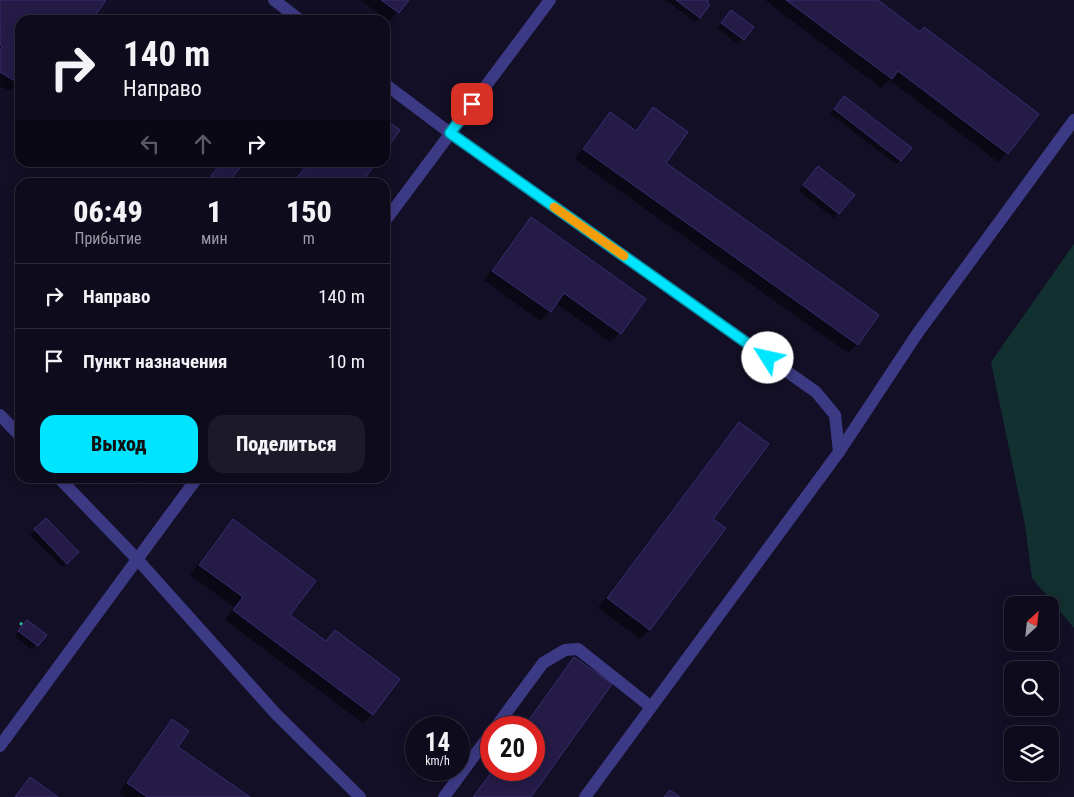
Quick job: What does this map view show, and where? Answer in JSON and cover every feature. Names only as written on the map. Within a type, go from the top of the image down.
[{"type":"lane","points":[[274,0],[294,15]]},
{"type":"lane","points":[[390,214],[550,0]]},
{"type":"lane","points":[[390,88],[450,133],[816,392],[835,415],[839,452]]},
{"type":"lane","points":[[585,797],[839,452],[917,334],[1074,120]]},
{"type":"lane","points":[[0,415],[15,431]]},
{"type":"lane","points":[[64,483],[137,559],[276,714],[360,797]]},
{"type":"lane","points":[[0,746],[193,483]]},
{"type":"lane","points":[[504,716],[543,663],[565,650],[578,649],[651,707]]},
{"type":"lane","points":[[444,797],[480,748]]},
{"type":"green space","points":[[1074,244],[1074,628],[1059,610],[1059,596],[1047,596],[1032,578],[1025,525],[991,362]]},
{"type":"building","points":[[0,0],[106,0],[96,15],[15,15],[15,80],[0,72],[0,51],[2,47],[0,45]]},
{"type":"building","points":[[381,0],[409,0],[399,13]]},
{"type":"building","points":[[676,0],[709,0],[707,2],[710,5],[700,18]]},
{"type":"building","points":[[786,0],[878,0],[920,32],[924,27],[1039,114],[1008,154],[898,71],[892,79]]},
{"type":"building","points":[[731,10],[754,27],[744,40],[721,23]]},
{"type":"building","points":[[844,96],[912,148],[901,161],[834,109]]},
{"type":"building","points":[[653,107],[688,132],[666,163],[879,315],[858,345],[583,149],[610,112],[636,131]]},
{"type":"building","points":[[390,123],[400,130],[390,144]]},
{"type":"building","points":[[818,166],[855,195],[839,214],[803,185]]},
{"type":"building","points":[[218,167],[240,167],[232,178],[214,178],[211,176]]},
{"type":"building","points":[[305,167],[373,167],[365,178],[297,178]]},
{"type":"building","points":[[531,217],[646,299],[621,334],[564,293],[551,312],[492,271]]},
{"type":"building","points":[[739,422],[769,444],[713,519],[726,528],[650,630],[607,598]]},
{"type":"building","points":[[46,518],[79,552],[67,564],[34,529]]},
{"type":"building","points":[[233,519],[316,581],[290,615],[326,641],[335,630],[400,679],[373,715],[233,610],[243,597],[199,565]]},
{"type":"building","points":[[27,620],[47,635],[38,646],[18,631]]},
{"type":"building","points":[[574,657],[612,684],[545,777],[545,716],[532,716]]},
{"type":"building","points":[[172,719],[189,731],[178,747],[250,797],[147,797],[127,783]]},
{"type":"building","points":[[30,777],[58,797],[15,797]]},
{"type":"building","points":[[485,781],[542,781],[531,797],[473,797]]},
{"type":"building","points":[[670,790],[680,797],[664,797]]},
{"type":"slow traffic","points":[[554,207],[624,256]]},
{"type":"route","points":[[472,104],[450,133],[768,358]]}]
